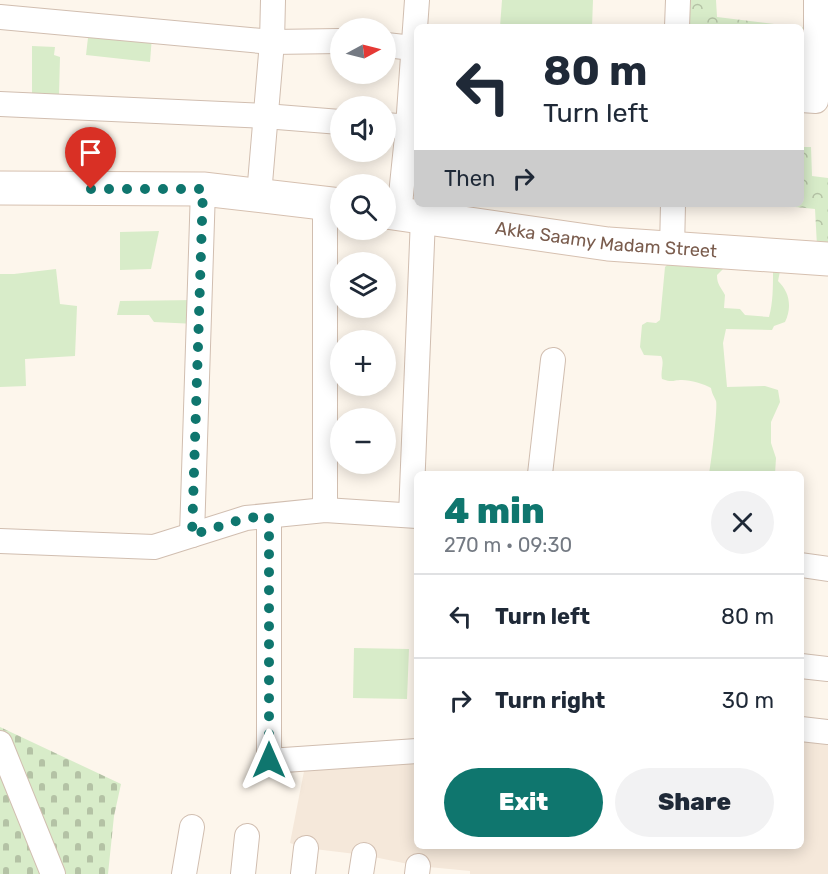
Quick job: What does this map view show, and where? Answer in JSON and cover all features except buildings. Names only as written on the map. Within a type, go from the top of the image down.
[{"type":"street","points":[[259,195],[272,42],[273,0]]},
{"type":"street","points":[[415,24],[417,0]]},
{"type":"street","points":[[677,24],[678,0]]},
{"type":"street","points":[[815,101],[816,0]]},
{"type":"street","points":[[0,17],[272,42],[330,41]]},
{"type":"street","points":[[0,541],[154,547],[246,518],[325,510],[414,515],[397,126],[414,36]]},
{"type":"street","points":[[396,46],[413,48]]},
{"type":"street","points":[[0,104],[265,116],[330,121]]},
{"type":"street","points":[[0,188],[203,189],[330,204]]},
{"type":"street","points":[[192,535],[203,189]]},
{"type":"street","points":[[672,249],[673,207]]},
{"type":"street","name":"Akka Saamy Madam Street","points":[[402,214],[580,240],[672,249],[828,259]]},
{"type":"street","points":[[325,510],[332,240]]},
{"type":"street","points":[[540,471],[552,360]]},
{"type":"street","points":[[269,516],[269,760],[414,751]]},
{"type":"street","points":[[804,565],[828,569]]},
{"type":"street","points":[[804,666],[828,669]]},
{"type":"street","points":[[804,729],[828,732]]},
{"type":"street","points":[[0,743],[52,874]]},
{"type":"street","points":[[184,874],[192,827]]},
{"type":"street","points":[[243,874],[247,836]]},
{"type":"street","points":[[303,874],[306,848]]},
{"type":"shaded area","points":[[804,729],[828,732],[828,874],[470,874],[470,871],[418,866],[364,855],[306,848],[290,843],[306,761],[414,752],[414,849],[804,849]]},
{"type":"green space","points":[[502,0],[593,0],[592,24],[500,24]]},
{"type":"green space","points":[[683,0],[716,0],[717,17],[774,24],[682,24]]},
{"type":"green space","points":[[804,28],[807,28],[809,53],[804,52]]},
{"type":"green space","points":[[89,29],[152,36],[150,62],[86,55]]},
{"type":"green space","points":[[32,46],[55,47],[54,55],[60,57],[59,95],[32,96]]},
{"type":"green space","points":[[804,147],[811,147],[812,176],[828,178],[828,247],[817,246],[815,209],[795,207],[804,207]]},
{"type":"green space","points":[[159,231],[151,269],[120,270],[120,232]]},
{"type":"green space","points":[[669,263],[685,267],[724,268],[717,275],[718,284],[725,295],[724,308],[740,309],[745,315],[769,317],[773,272],[780,271],[778,281],[789,300],[789,311],[785,322],[774,326],[772,330],[726,329],[723,343],[727,387],[765,386],[778,390],[780,402],[771,422],[771,443],[776,458],[775,471],[709,471],[716,405],[711,388],[689,381],[662,379],[661,356],[644,355],[640,347],[642,325],[647,322],[656,323],[660,320],[665,267]]},
{"type":"green space","points":[[56,269],[60,304],[77,306],[75,356],[25,359],[26,386],[0,387],[0,274]]},
{"type":"green space","points":[[196,300],[196,324],[154,322],[149,315],[117,315],[120,301]]},
{"type":"green space","points":[[354,648],[409,649],[407,699],[353,698]]},
{"type":"green space","points":[[0,727],[121,784],[114,816],[108,874],[0,874]]},
{"type":"route","points":[[91,189],[203,189],[192,535],[246,518],[269,516],[269,760]]}]
